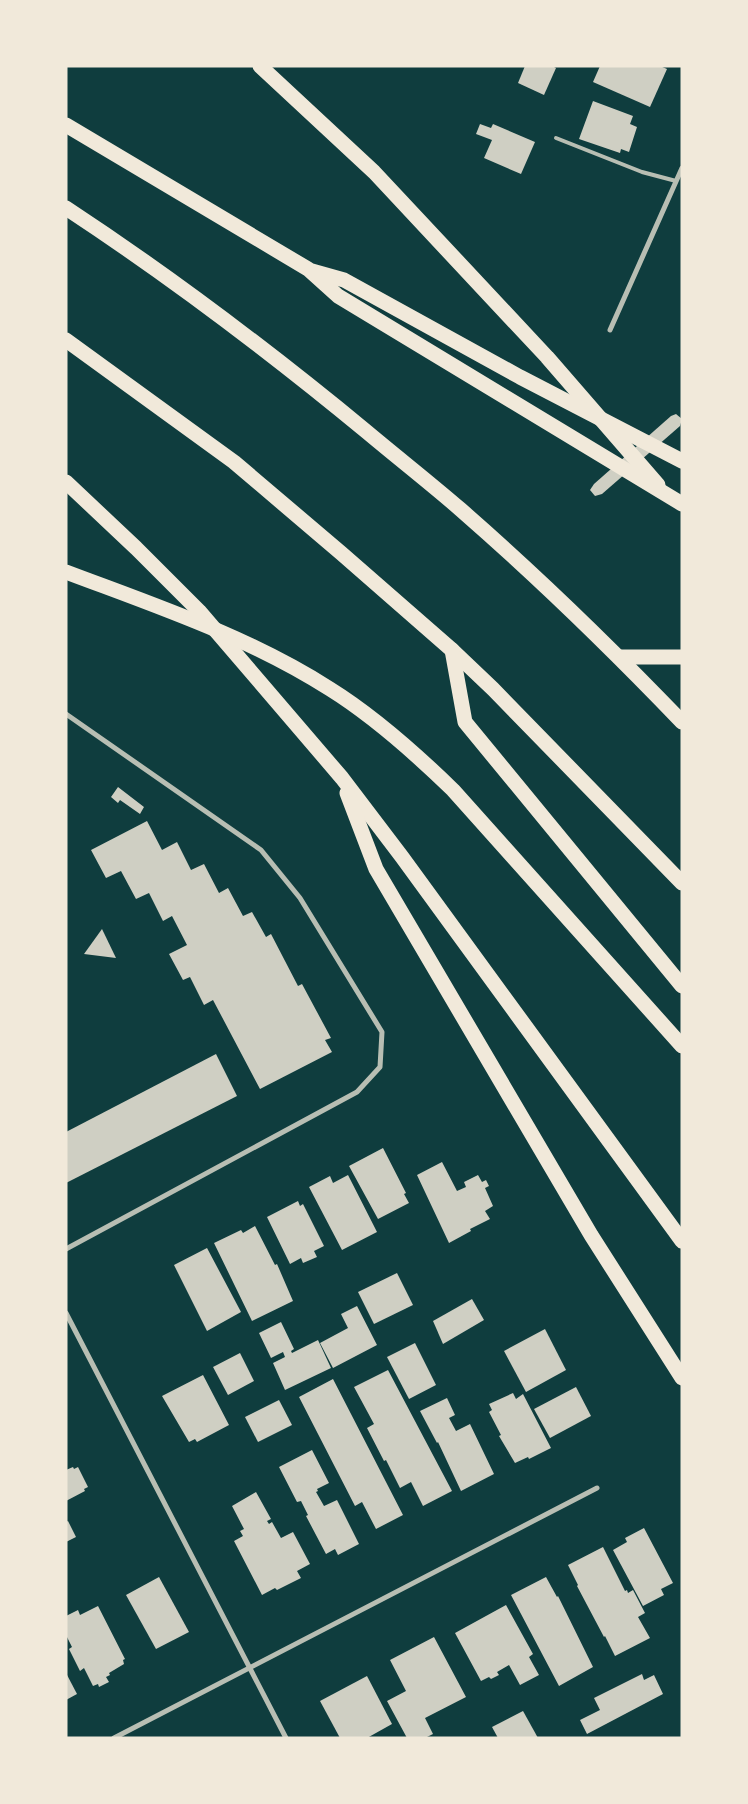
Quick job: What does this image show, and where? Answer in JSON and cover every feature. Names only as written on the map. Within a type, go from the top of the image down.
[{"type":"highway","points":[[260,66],[374,172],[548,357],[682,512]]},
{"type":"highway","points":[[66,125],[308,269],[338,296],[682,504]]},
{"type":"highway","points":[[66,208],[135,253],[290,369],[460,509],[620,657],[682,722]]},
{"type":"highway","points":[[308,269],[344,280],[520,377],[682,461]]},
{"type":"highway","points":[[66,340],[234,462],[452,650],[682,883]]},
{"type":"highway","points":[[66,482],[199,611],[342,778],[402,857],[682,1241]]},
{"type":"highway","points":[[66,572],[219,631],[274,657],[331,689],[378,723],[418,756],[453,790],[682,1046]]},
{"type":"highway","points":[[452,650],[465,722],[682,986]]},
{"type":"highway","points":[[620,657],[682,657]]},
{"type":"highway","points":[[342,778],[376,869],[586,1226],[681,1377]]},
{"type":"street","points":[[610,330],[682,168]]},
{"type":"street","points":[[66,714],[261,850],[300,898],[382,1032],[380,1067],[357,1092],[66,1249]]},
{"type":"street","points":[[66,721],[72,718]]},
{"type":"street","points":[[66,1313],[286,1738]]},
{"type":"street","points":[[114,1738],[597,1488]]},
{"type":"lane","points":[[556,138],[642,172],[676,181]]},
{"type":"building","points":[[525,66],[552,66],[556,68],[544,95],[518,83]]},
{"type":"building","points":[[600,66],[660,66],[667,69],[650,107],[593,82]]},
{"type":"building","points":[[593,101],[633,116],[630,124],[637,127],[629,152],[621,149],[620,153],[579,139]]},
{"type":"building","points":[[480,124],[491,128],[493,124],[535,142],[521,174],[484,158],[492,140],[476,134]]},
{"type":"building","points":[[676,414],[682,419],[680,426],[602,494],[595,496],[590,490],[594,484],[671,416]]},
{"type":"building","points":[[118,787],[144,807],[140,814],[120,800],[118,803],[111,797]]},
{"type":"building","points":[[147,821],[162,850],[177,842],[191,870],[204,864],[219,893],[228,888],[243,916],[252,912],[266,937],[271,934],[298,986],[302,984],[331,1038],[325,1040],[332,1052],[260,1089],[213,1000],[204,1005],[190,977],[183,980],[169,954],[187,945],[172,916],[163,921],[149,893],[136,899],[121,871],[106,878],[91,850]]},
{"type":"building","points":[[102,929],[116,958],[84,954]]},
{"type":"building","points":[[216,1054],[237,1096],[66,1183],[66,1132]]},
{"type":"building","points":[[383,1148],[406,1193],[404,1194],[409,1203],[378,1219],[349,1166]]},
{"type":"building","points":[[442,1162],[457,1191],[466,1187],[464,1182],[478,1175],[482,1182],[486,1180],[489,1186],[485,1188],[493,1206],[485,1211],[490,1219],[449,1243],[417,1175]]},
{"type":"building","points":[[348,1175],[377,1232],[342,1250],[309,1187],[330,1176],[333,1183]]},
{"type":"building","points":[[298,1201],[300,1206],[303,1204],[324,1246],[314,1251],[317,1257],[303,1263],[301,1258],[290,1264],[267,1217]]},
{"type":"building","points":[[255,1226],[275,1265],[277,1264],[293,1301],[252,1321],[214,1243],[241,1230],[243,1233]]},
{"type":"building","points":[[207,1248],[241,1312],[207,1331],[174,1265]]},
{"type":"building","points":[[397,1273],[413,1305],[374,1324],[358,1292]]},
{"type":"building","points":[[472,1299],[484,1320],[443,1344],[433,1321]]},
{"type":"building","points":[[357,1306],[377,1345],[333,1368],[320,1343],[348,1328],[341,1314]]},
{"type":"building","points":[[281,1322],[294,1349],[291,1351],[292,1353],[318,1340],[331,1368],[285,1390],[273,1363],[285,1357],[283,1352],[271,1358],[259,1333]]},
{"type":"building","points":[[545,1329],[566,1370],[526,1392],[504,1351]]},
{"type":"building","points":[[415,1343],[436,1385],[409,1399],[387,1357]]},
{"type":"building","points":[[240,1353],[254,1381],[228,1395],[213,1367]]},
{"type":"building","points":[[388,1370],[452,1491],[423,1506],[411,1482],[400,1488],[386,1460],[384,1461],[367,1428],[374,1424],[354,1387]]},
{"type":"building","points":[[203,1375],[229,1425],[197,1442],[195,1439],[189,1442],[162,1396]]},
{"type":"building","points":[[333,1379],[403,1515],[376,1529],[362,1502],[355,1506],[299,1397]]},
{"type":"building","points":[[576,1387],[591,1416],[550,1438],[534,1409]]},
{"type":"building","points":[[513,1393],[516,1399],[523,1394],[551,1448],[529,1459],[528,1457],[515,1463],[499,1436],[501,1435],[489,1412],[492,1410],[489,1404]]},
{"type":"building","points":[[447,1398],[455,1415],[449,1418],[456,1431],[470,1424],[494,1474],[461,1491],[438,1442],[420,1411]]},
{"type":"building","points":[[279,1400],[292,1425],[258,1442],[245,1417]]},
{"type":"building","points":[[312,1450],[329,1483],[317,1489],[318,1491],[316,1492],[324,1506],[337,1500],[359,1544],[338,1555],[335,1549],[326,1554],[306,1516],[308,1515],[301,1501],[297,1502],[279,1467]]},
{"type":"building","points":[[73,1467],[74,1469],[78,1467],[88,1487],[84,1489],[85,1491],[66,1501],[66,1470]]},
{"type":"building","points":[[256,1492],[271,1519],[267,1521],[269,1524],[272,1522],[281,1538],[293,1532],[310,1564],[297,1571],[301,1578],[262,1595],[234,1541],[243,1536],[240,1531],[244,1529],[232,1506]]},
{"type":"building","points":[[68,1521],[76,1537],[66,1542],[66,1522]]},
{"type":"building","points":[[644,1528],[673,1583],[661,1589],[664,1595],[643,1606],[613,1550],[627,1542],[625,1538]]},
{"type":"building","points":[[603,1547],[625,1591],[627,1590],[628,1593],[633,1590],[645,1613],[638,1617],[650,1638],[615,1656],[577,1586],[568,1565]]},
{"type":"building","points":[[159,1577],[189,1632],[156,1649],[126,1595]]},
{"type":"building","points":[[546,1577],[558,1596],[593,1667],[559,1686],[511,1595]]},
{"type":"building","points":[[506,1605],[533,1654],[529,1657],[539,1675],[520,1685],[509,1665],[497,1672],[499,1675],[481,1681],[455,1633]]},
{"type":"building","points":[[98,1606],[125,1659],[123,1660],[124,1664],[106,1677],[109,1682],[99,1687],[98,1684],[93,1686],[84,1668],[80,1671],[69,1649],[72,1647],[66,1635],[66,1616],[78,1610],[80,1615]]},
{"type":"building","points":[[434,1637],[466,1697],[425,1718],[433,1734],[425,1738],[407,1738],[387,1701],[406,1691],[390,1660]]},
{"type":"building","points":[[66,1673],[77,1694],[66,1700]]},
{"type":"building","points":[[642,1674],[644,1680],[654,1675],[663,1694],[587,1734],[580,1720],[600,1710],[594,1698]]},
{"type":"building","points":[[367,1676],[392,1724],[367,1738],[340,1738],[320,1701]]},
{"type":"building","points":[[523,1711],[538,1738],[498,1738],[492,1727]]}]
